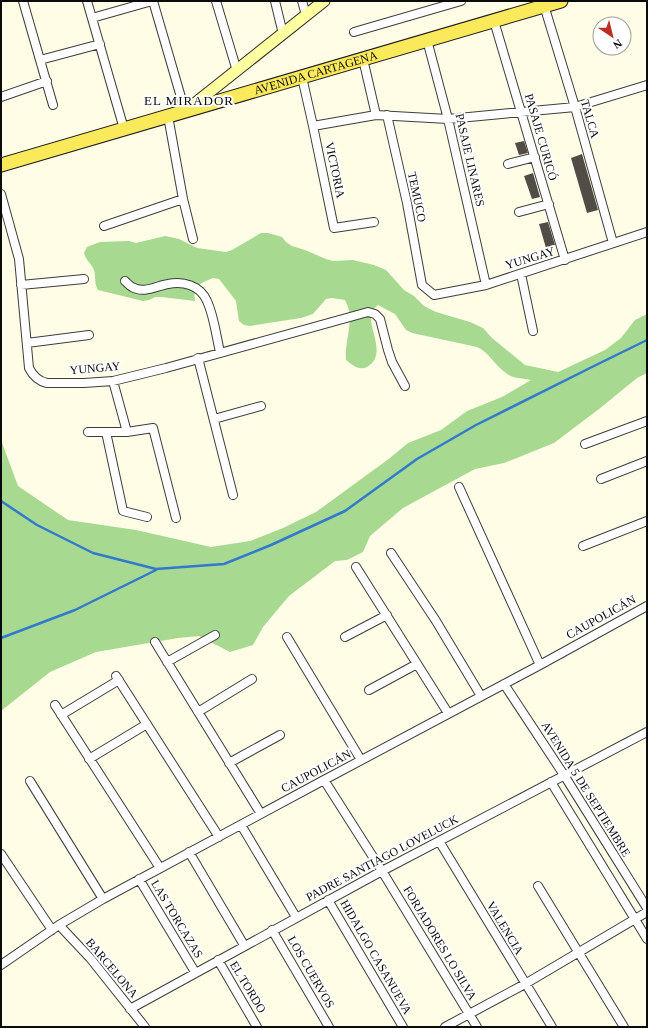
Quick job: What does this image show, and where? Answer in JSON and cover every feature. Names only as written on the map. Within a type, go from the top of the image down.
[{"type":"main road","name":"AVENIDA CARTAGENA","points":[[1,165],[494,21],[544,3],[561,1]]},
{"type":"street","points":[[23,1],[53,105]]},
{"type":"street","points":[[87,1],[124,129]]},
{"type":"street","points":[[92,18],[152,1],[185,111],[324,1]]},
{"type":"street","points":[[216,1],[237,71]]},
{"type":"street","points":[[275,1],[283,34]]},
{"type":"street","points":[[302,1],[306,15]]},
{"type":"street","points":[[354,32],[461,1]]},
{"type":"street","name":"TALCA","points":[[544,3],[613,243]]},
{"type":"street","name":"PASAJE CURICÓ","points":[[494,21],[565,260]]},
{"type":"street","name":"PASAJE LINARES","points":[[427,40],[448,119],[486,285]]},
{"type":"street","points":[[40,60],[100,44]]},
{"type":"street","points":[[363,59],[376,115]]},
{"type":"street","name":"VICTORIA","points":[[302,77],[334,228],[374,222]]},
{"type":"street","points":[[1,97],[47,81]]},
{"type":"street","points":[[313,126],[376,115],[448,119],[575,107],[647,85]]},
{"type":"street","name":"TEMUCO","points":[[387,115],[407,203],[422,285]]},
{"type":"street","points":[[168,116],[193,239]]},
{"type":"street","points":[[508,164],[535,157]]},
{"type":"street","name":"YUNGAY","points":[[1,194],[19,259],[29,368],[35,377],[42,382],[84,383],[113,381],[166,368],[361,313],[372,312],[380,318],[390,356],[406,386]]},
{"type":"street","points":[[104,226],[184,200]]},
{"type":"street","points":[[519,212],[549,204]]},
{"type":"street","name":"YUNGAY","points":[[422,285],[434,295],[486,285],[647,232]]},
{"type":"street","points":[[521,274],[533,331]]},
{"type":"street","points":[[21,285],[84,279]]},
{"type":"street","points":[[125,281],[132,287],[140,290],[153,289],[167,284],[180,283],[193,285],[207,300],[220,352]]},
{"type":"street","points":[[27,342],[89,335]]},
{"type":"street","points":[[198,358],[233,495]]},
{"type":"street","points":[[113,381],[127,432]]},
{"type":"street","points":[[214,419],[261,406]]},
{"type":"street","points":[[585,444],[647,421]]},
{"type":"street","points":[[88,432],[127,432],[154,428],[176,518]]},
{"type":"street","points":[[106,432],[123,510],[147,517]]},
{"type":"street","points":[[601,479],[647,462]]},
{"type":"street","points":[[459,488],[540,665]]},
{"type":"street","points":[[583,546],[647,521]]},
{"type":"street","points":[[391,553],[436,621],[481,696]]},
{"type":"street","points":[[356,567],[448,713]]},
{"type":"street","name":"CAUPOLICÁN","points":[[1,965],[52,930],[103,899],[540,665],[647,606]]},
{"type":"street","points":[[345,637],[387,615]]},
{"type":"street","points":[[167,662],[215,635]]},
{"type":"street","points":[[288,637],[361,760]]},
{"type":"street","points":[[154,642],[261,814]]},
{"type":"street","points":[[369,690],[417,664]]},
{"type":"street","points":[[61,715],[118,678],[219,837]]},
{"type":"street","points":[[198,712],[252,679]]},
{"type":"street","name":"AVENIDA 5 DE SEPTIEMBRE","points":[[504,684],[564,775],[647,908]]},
{"type":"street","points":[[55,705],[160,868]]},
{"type":"street","points":[[89,759],[147,724]]},
{"type":"street","name":"PADRE SANTIAGO LOVELUCK","points":[[130,1008],[382,871],[647,732]]},
{"type":"street","points":[[229,763],[280,735]]},
{"type":"street","name":"FORJADORES LO SILVA","points":[[324,780],[382,871],[477,1027]]},
{"type":"street","points":[[30,782],[103,899]]},
{"type":"street","points":[[551,782],[647,939]]},
{"type":"street","points":[[241,825],[296,917]]},
{"type":"street","name":"VALENCIA","points":[[439,841],[552,1027]]},
{"type":"street","points":[[189,852],[244,945]]},
{"type":"street","points":[[1,854],[52,930]]},
{"type":"street","name":"LAS TORCAZAS","points":[[139,879],[195,972]]},
{"type":"street","points":[[538,886],[624,1027]]},
{"type":"street","name":"HIDALGO CASANUEVA","points":[[328,900],[403,1027]]},
{"type":"street","points":[[445,1027],[525,984],[647,912]]},
{"type":"street","name":"BARCELONA","points":[[60,925],[90,958],[144,1027]]},
{"type":"street","name":"LOS CUERVOS","points":[[272,930],[329,1027]]},
{"type":"street","name":"EL TORDO","points":[[218,960],[257,1027]]},
{"type":"green space","points":[[261,233],[268,233],[282,237],[292,246],[326,259],[333,261],[353,260],[374,265],[386,270],[404,290],[414,296],[424,306],[436,312],[470,322],[483,328],[492,338],[525,365],[558,372],[605,350],[621,338],[635,320],[647,314],[647,373],[637,378],[554,443],[504,463],[475,469],[403,508],[370,536],[363,552],[347,560],[335,561],[289,596],[263,627],[253,645],[230,652],[199,636],[178,638],[96,652],[50,672],[1,711],[1,440],[18,486],[68,520],[136,530],[211,547],[250,541],[283,528],[316,512],[390,458],[408,443],[441,430],[467,411],[502,397],[531,380],[509,375],[477,347],[412,333],[406,330],[395,314],[378,305],[371,316],[377,351],[376,357],[367,367],[358,368],[346,360],[350,315],[345,300],[332,298],[326,299],[313,314],[301,318],[250,326],[244,325],[239,321],[236,301],[219,279],[213,278],[199,285],[195,291],[195,301],[155,297],[143,301],[98,290],[94,270],[84,253],[87,247],[100,242],[129,241],[136,243],[165,236],[179,239],[197,248],[226,252]]},
{"type":"building","points":[[524,141],[528,153],[519,155],[515,143]]},
{"type":"building","points":[[582,154],[598,210],[587,213],[571,158]]},
{"type":"building","points":[[533,173],[540,197],[532,199],[524,176]]},
{"type":"building","points":[[548,222],[555,245],[546,248],[539,224]]},
{"type":"waterway","points":[[1,501],[37,525],[93,553],[156,569],[224,564],[271,545],[345,511],[417,459],[476,425],[647,340]]},
{"type":"waterway","points":[[1,638],[75,610],[156,570]]},
{"type":"district","name":"EL MIRADOR","points":[[189,100]]}]
